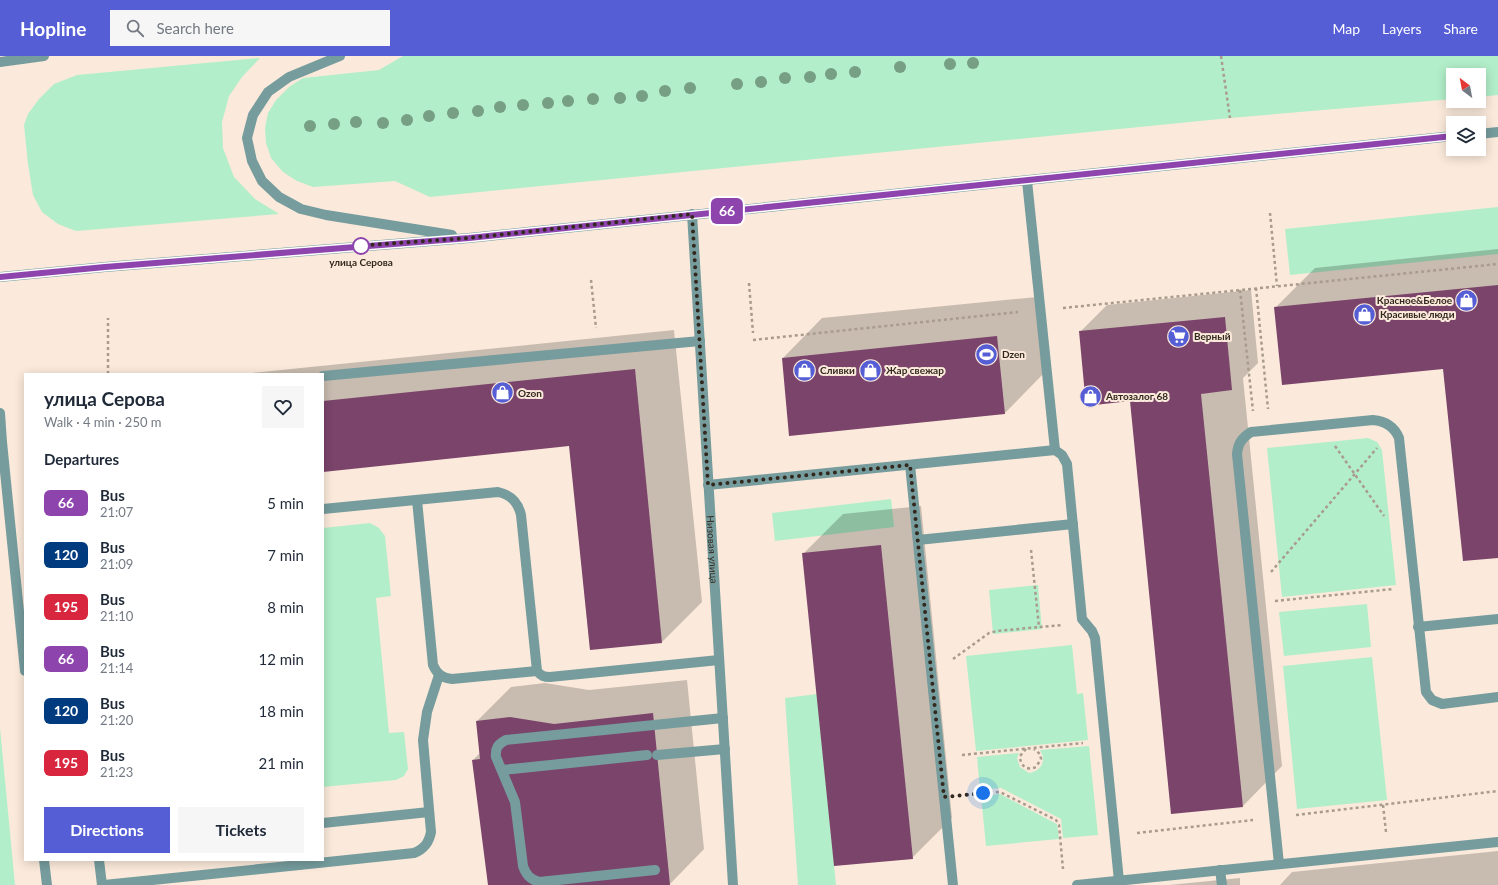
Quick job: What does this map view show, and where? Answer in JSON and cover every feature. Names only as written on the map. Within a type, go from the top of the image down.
[{"type":"street","points":[[0,62],[44,56]]},
{"type":"street","points":[[340,56],[289,77],[268,92],[253,115],[247,138],[252,161],[262,181],[280,197],[301,209],[326,215],[469,238]]},
{"type":"street","points":[[1486,133],[1498,132]]},
{"type":"street","points":[[0,277],[105,267],[469,238],[1446,137]]},
{"type":"street","points":[[1027,181],[1054,450]]},
{"type":"street","name":"Низовая улица","points":[[692,214],[733,885]]},
{"type":"street","points":[[324,376],[700,341]]},
{"type":"street","points":[[0,413],[24,661]]},
{"type":"street","points":[[1279,864],[1237,454],[1241,440],[1251,432],[1373,420],[1382,421],[1394,429],[1399,438],[1418,627],[1427,694],[1432,700],[1442,704],[1498,697]]},
{"type":"street","points":[[708,485],[1054,450],[1062,455],[1067,464],[1082,616],[1084,622],[1094,635],[1119,881]]},
{"type":"street","points":[[910,465],[953,885]]},
{"type":"street","points":[[324,509],[498,492],[507,494],[517,503],[521,515],[537,671],[542,676],[550,677],[719,660]]},
{"type":"street","points":[[417,500],[433,665],[439,675],[444,678],[452,679],[537,671]]},
{"type":"street","points":[[918,540],[1073,524]]},
{"type":"street","points":[[1418,627],[1498,619]]},
{"type":"street","points":[[324,861],[414,853],[426,846],[430,840],[431,832],[423,750],[424,729],[427,712],[439,675]]},
{"type":"street","points":[[655,870],[539,882],[530,878],[523,866],[515,802],[496,753],[498,745],[506,740],[723,718]]},
{"type":"street","points":[[502,770],[725,749]]},
{"type":"street","points":[[324,823],[429,812]]},
{"type":"street","points":[[1077,885],[1498,842]]},
{"type":"street","points":[[44,861],[47,885]]},
{"type":"street","points":[[99,861],[103,885],[321,861]]},
{"type":"street","points":[[1220,870],[1222,885]]},
{"type":"path","points":[[1222,56],[1230,118]]},
{"type":"path","points":[[1270,213],[1277,286]]},
{"type":"path","points":[[753,340],[1498,264]]},
{"type":"path","points":[[591,280],[598,350]]},
{"type":"path","points":[[749,283],[753,333]]},
{"type":"path","points":[[1256,288],[1271,431]]},
{"type":"path","points":[[1240,290],[1255,432]]},
{"type":"path","points":[[108,318],[108,373]]},
{"type":"path","points":[[1322,426],[1385,518]]},
{"type":"path","points":[[1252,599],[1394,429]]},
{"type":"path","points":[[1029,528],[1039,627]]},
{"type":"path","points":[[1252,599],[1414,587]]},
{"type":"path","points":[[931,674],[989,633],[1084,622]]},
{"type":"path","points":[[940,758],[1105,741]]},
{"type":"path","points":[[1026,749],[1020,756],[1020,761],[1027,768],[1032,769],[1036,767],[1041,759],[1037,750],[1032,748]]},
{"type":"path","points":[[1114,836],[1498,791]]},
{"type":"path","points":[[944,797],[1000,792],[1056,820],[1059,825],[1064,870]]},
{"type":"path","points":[[1384,804],[1388,853]]},
{"type":"green space","points":[[403,56],[1498,56],[1498,95],[1486,96],[1486,68],[1446,68],[1446,100],[1230,118],[430,197],[395,181],[313,187],[297,181],[283,172],[271,158],[266,143],[265,128],[268,113],[276,100],[289,87],[303,78],[379,70]]},
{"type":"green space","points":[[260,58],[242,77],[229,96],[222,122],[223,148],[234,177],[255,199],[279,214],[76,231],[58,224],[42,212],[33,195],[24,125],[28,114],[39,99],[54,84],[77,75]]},
{"type":"green space","points":[[1498,207],[1498,254],[1290,275],[1285,229]]},
{"type":"green space","points":[[1368,438],[1377,442],[1382,450],[1396,585],[1282,597],[1267,448]]},
{"type":"green space","points":[[891,499],[894,527],[775,541],[772,513]]},
{"type":"green space","points":[[370,523],[379,528],[385,536],[391,596],[376,598],[389,733],[404,732],[408,769],[404,776],[396,780],[324,787],[324,528]]},
{"type":"green space","points":[[1038,585],[1042,629],[993,634],[989,590]]},
{"type":"green space","points":[[1367,604],[1371,647],[1284,656],[1279,612]]},
{"type":"green space","points":[[1072,645],[1077,694],[1083,693],[1088,740],[976,751],[966,656]]},
{"type":"green space","points":[[1372,657],[1387,800],[1297,809],[1283,666]]},
{"type":"green space","points":[[817,694],[836,885],[798,885],[785,698]]},
{"type":"green space","points":[[0,728],[15,885],[0,885]]},
{"type":"green space","points":[[1089,746],[1098,835],[1063,838],[1061,819],[1001,788],[980,790],[977,757],[1019,753],[1017,758],[1020,767],[1029,773],[1037,770],[1042,765],[1043,758],[1040,750]]},
{"type":"green space","points":[[1000,794],[1057,824],[1059,839],[986,846],[981,796]]},
{"type":"building","points":[[1498,285],[1498,558],[1463,561],[1443,369],[1282,385],[1274,307]]},
{"type":"building","points":[[1225,317],[1232,390],[1201,394],[1243,807],[1171,814],[1130,401],[1086,406],[1079,331]]},
{"type":"building","points":[[997,336],[1005,414],[789,436],[782,358]]},
{"type":"building","points":[[635,369],[662,643],[590,650],[569,446],[324,472],[324,401]]},
{"type":"building","points":[[881,545],[913,859],[834,866],[802,553]]},
{"type":"building","points":[[653,713],[670,885],[488,885],[472,760],[480,759],[476,721],[510,717],[554,724]]},
{"type":"bus line","name":"66","points":[[0,277],[105,267],[469,238],[1446,137]]},
{"type":"place","name":"улица Серова","points":[[361,246]]},
{"type":"place","name":"Красное&Белое","points":[[1467,300]]},
{"type":"place","name":"Красивые люди","points":[[1364,314]]},
{"type":"place","name":"Верный","points":[[1178,336]]},
{"type":"place","name":"Dzen","points":[[986,354]]},
{"type":"place","name":"Сливки","points":[[805,370]]},
{"type":"place","name":"Жар свежар","points":[[870,370]]},
{"type":"place","name":"Ozon","points":[[503,393]]},
{"type":"place","name":"Автозалог 68","points":[[1090,396]]},
{"type":"route","points":[[361,246],[356,246],[469,238],[692,214],[708,485],[910,465],[944,797],[983,793]]}]
